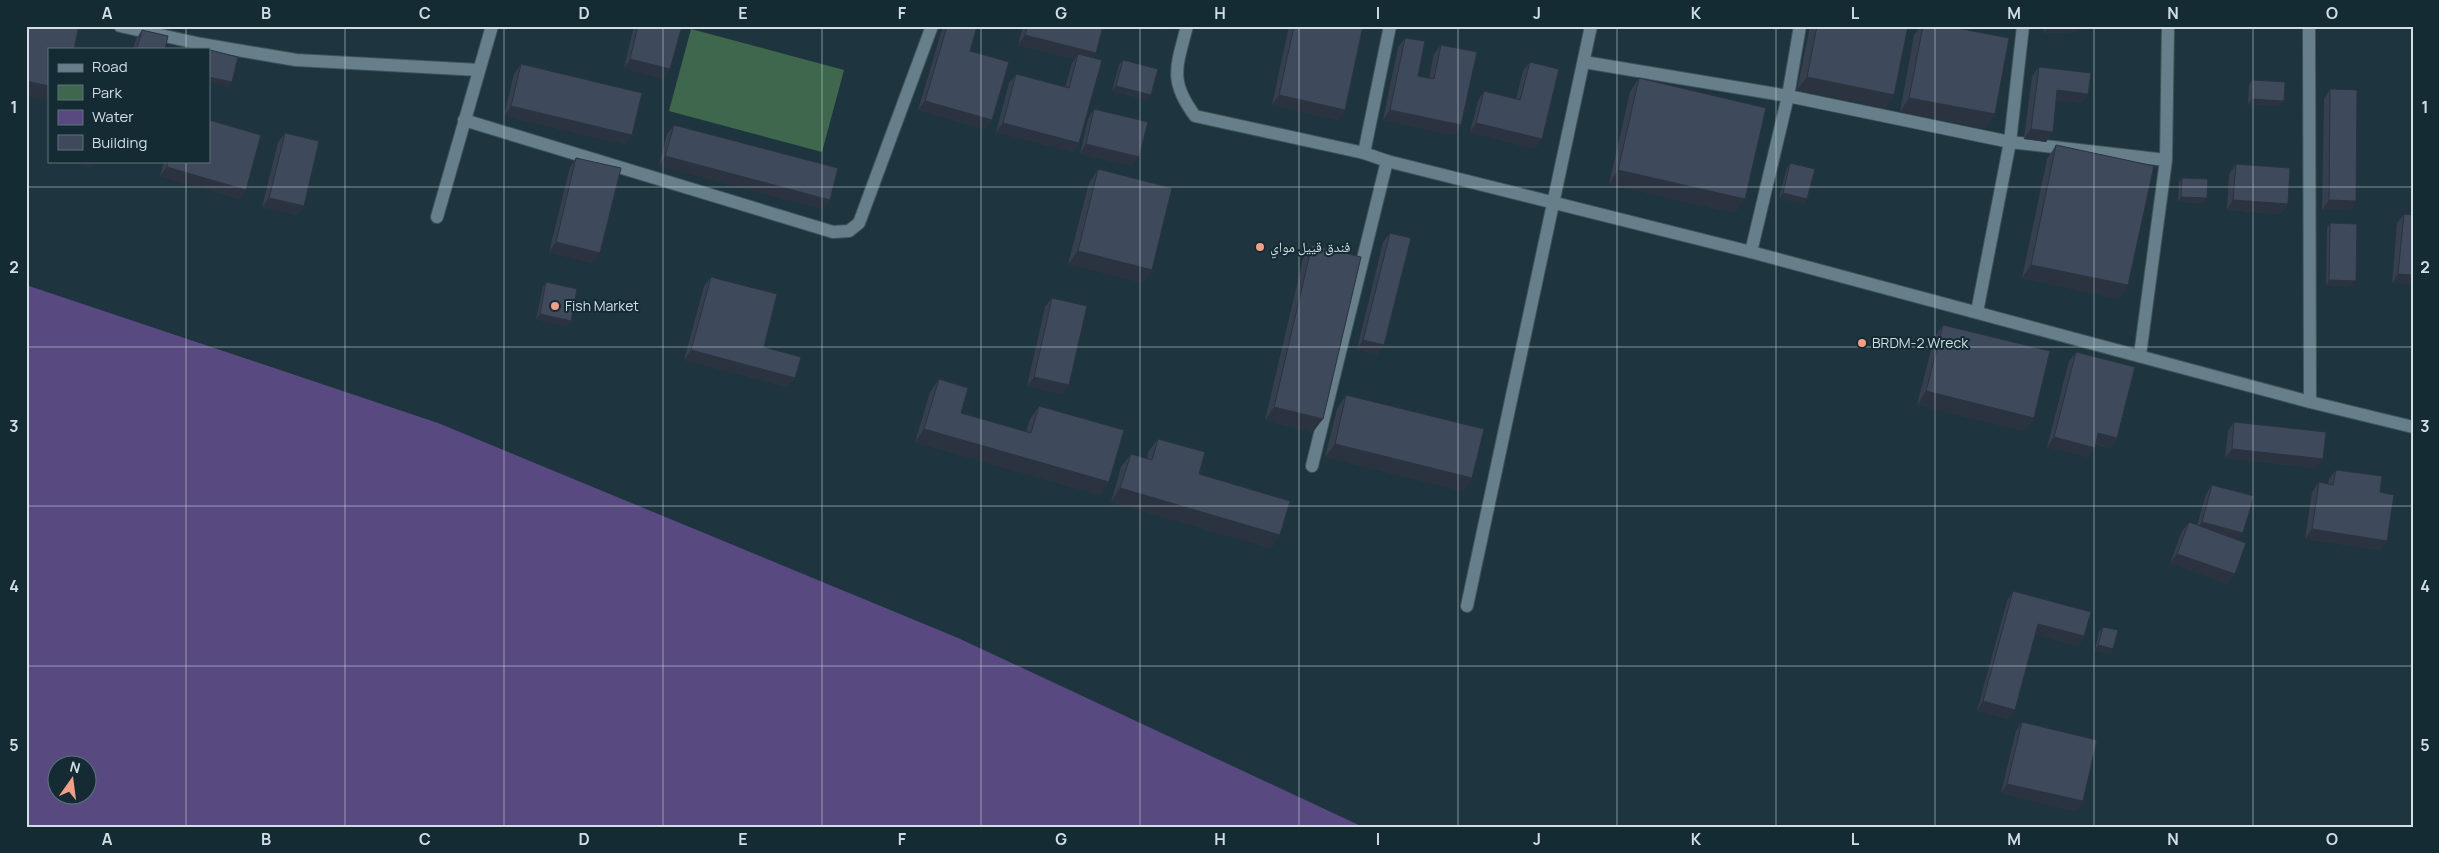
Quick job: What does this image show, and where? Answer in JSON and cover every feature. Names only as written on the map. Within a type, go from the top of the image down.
[{"type":"street","points":[[120,26],[201,44],[296,60],[479,70]]},
{"type":"street","points":[[437,217],[492,26]]},
{"type":"street","points":[[464,120],[833,232],[849,231],[859,223],[932,26]]},
{"type":"street","points":[[1187,26],[1175,74],[1184,101],[1195,116],[1364,153],[1387,161],[1751,252],[2310,402],[2413,427]]},
{"type":"street","points":[[1364,153],[1390,26]]},
{"type":"street","points":[[1467,606],[1591,26]]},
{"type":"street","points":[[1751,252],[1788,96],[1800,26]]},
{"type":"street","points":[[1977,312],[2010,142],[2023,26]]},
{"type":"street","points":[[2140,355],[2166,160],[2168,26]]},
{"type":"street","points":[[2309,26],[2310,402]]},
{"type":"street","points":[[1584,62],[1788,96],[2010,142],[2166,160]]},
{"type":"street","points":[[1312,466],[1387,161]]},
{"type":"green space","points":[[691,29],[844,70],[822,152],[669,111]]},
{"type":"water","points":[[26,285],[438,423],[958,638],[1363,827],[26,827]]},
{"type":"building","points":[[26,26],[79,26],[74,48],[48,48],[48,86],[26,81]]},
{"type":"building","points":[[638,26],[682,26],[670,69],[630,59]]},
{"type":"building","points":[[947,26],[977,26],[970,51],[1009,62],[992,120],[925,101]]},
{"type":"building","points":[[1027,26],[1103,26],[1096,53],[1025,35]]},
{"type":"building","points":[[1294,26],[1363,26],[1345,110],[1279,95]]},
{"type":"building","points":[[1817,26],[1908,26],[1894,95],[1807,77]]},
{"type":"building","points":[[1923,26],[1946,26],[2009,38],[1995,114],[1909,98]]},
{"type":"building","points":[[2047,26],[2081,26],[2081,27],[2047,28]]},
{"type":"building","points":[[142,30],[168,36],[165,48],[137,48]]},
{"type":"building","points":[[1405,38],[1425,41],[1418,76],[1434,79],[1441,45],[1477,52],[1461,125],[1390,110]]},
{"type":"building","points":[[210,50],[238,57],[232,82],[210,77]]},
{"type":"building","points":[[1078,54],[1102,60],[1079,143],[1003,123],[1016,74],[1069,88]]},
{"type":"building","points":[[1123,60],[1158,69],[1151,95],[1116,86]]},
{"type":"building","points":[[1530,62],[1559,69],[1542,139],[1476,123],[1484,91],[1520,100]]},
{"type":"building","points":[[521,64],[642,93],[632,135],[511,106]]},
{"type":"building","points":[[2039,67],[2091,73],[2088,94],[2057,90],[2053,132],[2031,129]]},
{"type":"building","points":[[1639,78],[1766,108],[1745,199],[1618,170]]},
{"type":"building","points":[[2253,80],[2285,82],[2284,101],[2252,99]]},
{"type":"building","points":[[2330,89],[2357,90],[2356,201],[2329,200]]},
{"type":"building","points":[[1094,109],[1148,122],[1139,157],[1086,144]]},
{"type":"building","points":[[210,120],[261,135],[246,190],[167,167],[168,162],[210,162]]},
{"type":"building","points":[[674,125],[838,168],[830,200],[665,156]]},
{"type":"building","points":[[285,133],[319,141],[304,206],[269,198]]},
{"type":"building","points":[[2056,145],[2154,166],[2128,285],[2031,265]]},
{"type":"building","points":[[576,158],[621,168],[600,253],[556,242]]},
{"type":"building","points":[[1790,163],[1815,169],[1807,199],[1783,193]]},
{"type":"building","points":[[2236,164],[2290,168],[2288,204],[2233,200]]},
{"type":"building","points":[[1098,169],[1172,188],[1152,270],[1078,251]]},
{"type":"building","points":[[2182,178],[2208,179],[2207,198],[2181,197]]},
{"type":"building","points":[[2404,214],[2413,215],[2413,275],[2398,274]]},
{"type":"building","points":[[2330,223],[2357,224],[2356,281],[2329,280]]},
{"type":"building","points":[[1390,233],[1411,238],[1384,345],[1363,340]]},
{"type":"building","points":[[1312,245],[1361,257],[1323,419],[1274,407]]},
{"type":"building","points":[[711,277],[777,294],[764,347],[801,357],[795,378],[691,350]]},
{"type":"building","name":"Fish Market","points":[[546,282],[577,289],[571,321],[540,314]]},
{"type":"building","points":[[1052,298],[1087,306],[1069,385],[1034,377]]},
{"type":"building","points":[[1943,325],[2050,351],[2034,418],[1926,391]]},
{"type":"building","points":[[2076,352],[2135,367],[2117,438],[2098,433],[2095,448],[2054,437]]},
{"type":"building","points":[[939,379],[968,388],[961,413],[1031,433],[1039,406],[1124,430],[1109,482],[924,429]]},
{"type":"building","points":[[1346,395],[1484,429],[1472,478],[1335,444]]},
{"type":"building","points":[[2234,422],[2326,432],[2323,459],[2232,449]]},
{"type":"building","points":[[1158,439],[1205,452],[1199,474],[1290,501],[1280,535],[1120,488],[1131,454],[1152,460]]},
{"type":"building","points":[[2336,470],[2382,476],[2380,492],[2394,495],[2387,541],[2312,529],[2319,482],[2333,485]]},
{"type":"building","points":[[2212,485],[2254,496],[2243,533],[2202,522]]},
{"type":"building","points":[[2189,522],[2246,543],[2235,574],[2177,554]]},
{"type":"building","points":[[2013,591],[2091,612],[2084,636],[2038,624],[2015,710],[1983,701]]},
{"type":"building","points":[[2103,627],[2118,630],[2113,649],[2098,645]]},
{"type":"building","points":[[2022,722],[2097,740],[2083,801],[2007,784]]},
{"type":"place","name":"فندق قييل مواي","points":[[1260,247]]},
{"type":"place","name":"Fish Market","points":[[555,306]]},
{"type":"place","name":"BRDM-2 Wreck","points":[[1862,343]]}]
